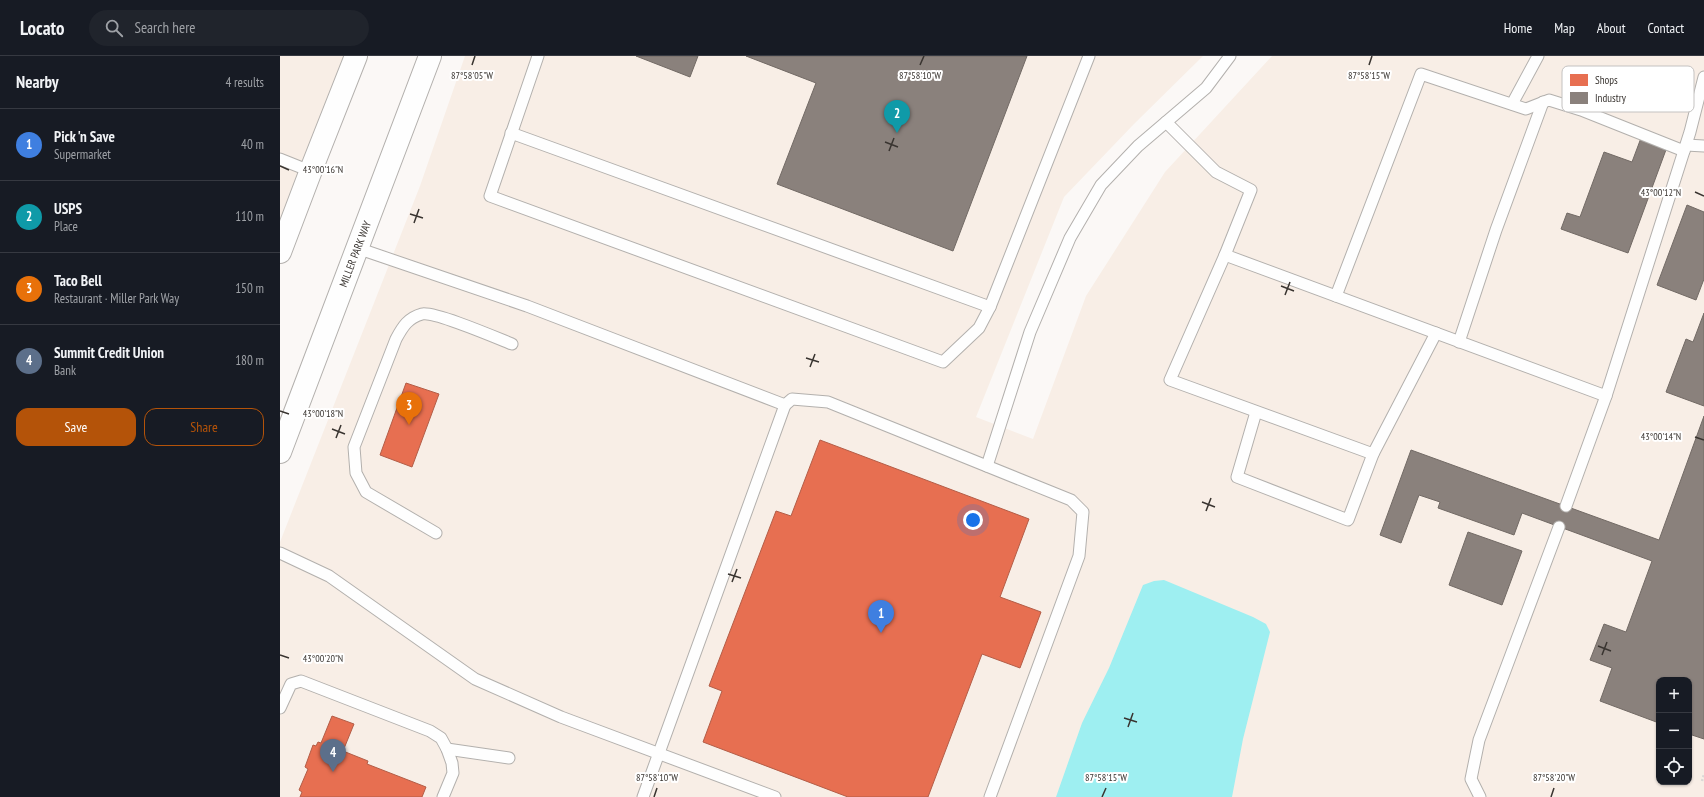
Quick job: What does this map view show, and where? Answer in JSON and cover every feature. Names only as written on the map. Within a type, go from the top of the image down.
[{"type":"main road","points":[[282,241],[356,56]]},
{"type":"main road","name":"MILLER PARK WAY","points":[[280,452],[430,56]]},
{"type":"lane","points":[[538,56],[490,196],[943,362],[979,328],[990,307],[1089,56]]},
{"type":"lane","points":[[987,466],[1030,332],[1070,238],[1101,185],[1138,146],[1206,88],[1230,56]]},
{"type":"lane","points":[[1512,104],[1538,56]]},
{"type":"lane","points":[[1336,296],[1421,74],[1526,109],[1549,100],[1562,104]]},
{"type":"lane","points":[[1566,506],[1606,396],[1685,148],[1704,76]]},
{"type":"lane","points":[[1459,342],[1496,230],[1543,102]]},
{"type":"lane","points":[[1586,112],[1685,148],[1704,146]]},
{"type":"lane","points":[[1166,122],[1216,172],[1251,190],[1225,255],[1170,380],[1373,454]]},
{"type":"lane","points":[[511,133],[990,307]]},
{"type":"lane","points":[[280,158],[310,171]]},
{"type":"lane","points":[[357,248],[527,306],[785,405]]},
{"type":"lane","points":[[1225,255],[1606,396]]},
{"type":"lane","points":[[436,533],[366,492],[356,473],[354,447],[396,338],[405,323],[423,314],[446,318],[512,344]]},
{"type":"lane","points":[[1256,412],[1236,477],[1348,520],[1373,454],[1436,333]]},
{"type":"lane","points":[[642,797],[785,405],[792,399],[828,402],[1071,500],[1083,512],[1079,556],[990,797]]},
{"type":"lane","points":[[1480,797],[1472,779],[1479,740],[1559,527]]},
{"type":"lane","points":[[280,553],[329,576],[475,679],[561,717],[775,797]]},
{"type":"lane","points":[[280,708],[291,684],[301,681],[430,731],[441,738],[452,763],[453,773],[443,797]]},
{"type":"lane","points":[[447,749],[509,758]]},
{"type":"path","points":[[1702,781],[1704,774]]},
{"type":"shaded area","points":[[280,56],[357,56],[280,253]]},
{"type":"shaded area","points":[[465,56],[1203,56],[1134,124],[1064,197],[976,417],[1033,439],[1086,296],[1165,172],[1272,56],[1704,56],[1704,797],[280,797],[280,542],[420,186]]},
{"type":"water","points":[[1164,580],[1253,617],[1266,624],[1270,632],[1243,739],[1232,797],[1056,797],[1082,723],[1109,668],[1143,585],[1154,581]]},
{"type":"building: Shops","points":[[406,383],[439,394],[412,467],[380,455]]},
{"type":"building: Shops","points":[[820,440],[1029,519],[1000,597],[1041,612],[1020,668],[982,654],[928,797],[848,797],[703,742],[722,691],[709,686],[776,511],[791,516]]},
{"type":"building: Shops","points":[[332,716],[354,724],[343,751],[368,761],[367,764],[426,787],[422,797],[300,797],[302,792],[299,790],[308,769],[305,767],[313,745],[316,746],[318,742],[321,743]]},
{"type":"building: Industry","points":[[636,56],[698,56],[690,77]]},
{"type":"building: Industry","points":[[746,56],[1027,56],[953,251],[777,184],[816,83]]},
{"type":"building: Industry","points":[[1641,138],[1667,147],[1628,253],[1561,229],[1567,213],[1580,217],[1604,152],[1632,162]]},
{"type":"building: Industry","points":[[1687,205],[1704,212],[1704,279],[1696,300],[1657,285]]},
{"type":"building: Industry","points":[[1704,313],[1704,406],[1666,392],[1686,339],[1693,342]]},
{"type":"building: Industry","points":[[1704,416],[1704,739],[1692,735],[1692,677],[1656,677],[1656,722],[1600,701],[1612,668],[1590,660],[1604,624],[1626,632],[1652,561],[1522,513],[1514,535],[1438,508],[1440,502],[1419,495],[1401,543],[1380,535],[1411,450],[1659,540]]},
{"type":"building: Industry","points":[[1468,532],[1522,551],[1502,605],[1449,585]]},
{"type":"place","name":"USPS","points":[[897,133]]},
{"type":"place","name":"Taco Bell","points":[[409,425]]},
{"type":"place","name":"Pick 'n Save","points":[[881,633]]},
{"type":"place","name":"Summit Credit Union","points":[[333,772]]}]
